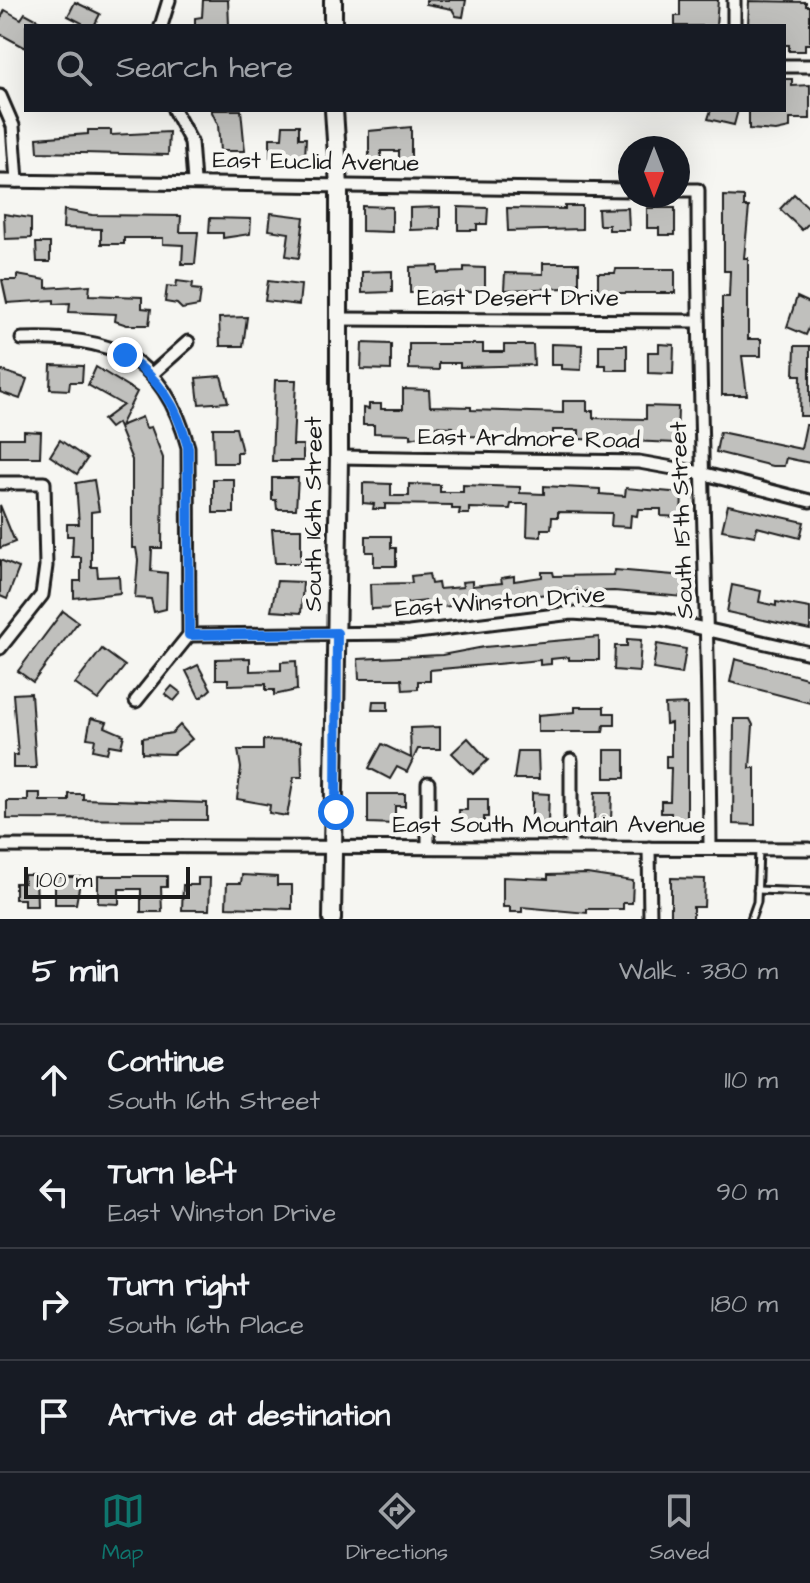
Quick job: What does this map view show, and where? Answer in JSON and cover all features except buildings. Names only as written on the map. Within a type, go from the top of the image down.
[{"type":"main road","points":[[333,0],[333,24]]},
{"type":"main road","name":"South 16th Street","points":[[332,919],[339,457],[339,186],[334,112]]},
{"type":"street","points":[[162,24],[169,0]]},
{"type":"street","points":[[734,0],[734,24]]},
{"type":"street","points":[[786,66],[810,66]]},
{"type":"street","points":[[0,96],[13,126],[17,181]]},
{"type":"street","points":[[175,112],[191,142],[194,181]]},
{"type":"street","name":"East Euclid Avenue","points":[[0,181],[194,181],[618,190]]},
{"type":"street","name":"South 15th Street","points":[[690,190],[698,190],[701,473],[709,631],[710,848]]},
{"type":"street","name":"East Desert Drive","points":[[338,319],[698,321]]},
{"type":"street","points":[[22,339],[68,338],[95,342],[125,355],[152,374],[180,418],[188,447],[189,635],[136,701]]},
{"type":"street","points":[[152,374],[188,342]]},
{"type":"street","name":"East Ardmore Road","points":[[339,457],[639,462],[701,473],[810,501]]},
{"type":"street","points":[[0,483],[44,483],[46,566],[42,595],[0,648]]},
{"type":"street","name":"East Winston Drive","points":[[189,635],[409,633],[572,613],[632,615],[810,653]]},
{"type":"street","points":[[571,760],[571,847]]},
{"type":"street","points":[[428,783],[428,847]]},
{"type":"street","name":"East South Mountain Avenue","points":[[0,846],[810,849]]},
{"type":"street","points":[[649,848],[650,919]]},
{"type":"lane","points":[[751,919],[757,890],[759,849]]},
{"type":"lane","points":[[757,890],[810,892]]},
{"type":"route","points":[[125,355],[152,374],[169,397],[180,418],[188,447],[189,635],[337,633],[336,812]]}]
